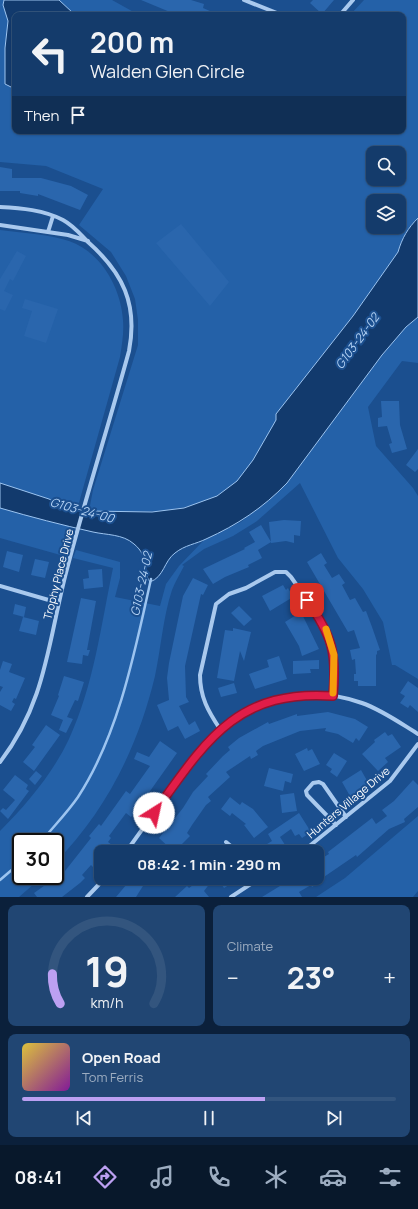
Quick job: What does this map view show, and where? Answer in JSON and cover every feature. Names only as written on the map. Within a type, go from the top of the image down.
[{"type":"street","points":[[244,0],[274,12]]},
{"type":"street","points":[[343,12],[353,0]]},
{"type":"street","name":"Trophy Place Drive","points":[[0,207],[28,210],[52,216],[74,226],[88,242],[106,257],[126,291],[129,302],[132,328],[130,345],[74,544],[59,603],[49,653],[39,689],[24,725],[0,762]]},
{"type":"street","points":[[48,232],[52,216]]},
{"type":"street","points":[[0,225],[48,232],[88,242]]},
{"type":"street","points":[[220,729],[205,706],[200,686],[200,675],[213,610],[220,600],[275,572],[286,572],[291,577],[325,628],[334,655],[333,696]]},
{"type":"street","points":[[0,586],[59,603]]},
{"type":"street","points":[[131,845],[199,751],[220,729],[239,715],[271,701],[305,695],[333,696],[349,699],[376,709],[418,734]]},
{"type":"street","name":"Hunters Village Drive","points":[[311,845],[390,781],[418,744]]},
{"type":"street","points":[[336,825],[307,796],[306,791],[309,786],[313,783],[319,782],[323,784],[346,817]]},
{"type":"street","points":[[226,842],[230,845]]},
{"type":"street","points":[[87,897],[98,885]]},
{"type":"street","points":[[231,897],[248,885]]},
{"type":"shaded area","points":[[0,0],[112,0],[134,12],[12,12],[12,134],[406,134],[406,12],[353,12],[364,0],[418,0],[418,218],[401,242],[398,252],[353,316],[276,414],[276,420],[249,468],[237,481],[221,493],[204,502],[167,510],[89,511],[93,490],[138,345],[138,320],[135,299],[126,276],[111,252],[79,225],[103,189],[46,166],[0,162]]},
{"type":"shaded area","points":[[0,230],[35,234],[69,241],[91,253],[100,262],[113,284],[121,308],[123,338],[120,357],[64,556],[0,538]]},
{"type":"shaded area","points":[[418,317],[418,363],[402,361],[368,407],[376,446],[413,488],[418,496],[418,679],[395,665],[392,665],[383,622],[363,589],[338,558],[300,483],[257,521],[233,536],[204,549],[182,565],[184,566],[173,587],[169,600],[155,676],[148,702],[129,753],[118,777],[90,822],[64,853],[64,833],[12,833],[12,885],[33,885],[19,897],[0,897],[0,831],[39,788],[63,752],[85,698],[96,655],[113,568],[73,558],[76,550],[120,562],[120,578],[115,597],[160,606],[166,584],[179,566],[204,540],[241,522],[287,483],[382,355],[406,327]]},
{"type":"shaded area","points":[[418,816],[418,891],[413,897],[316,897],[345,878]]},
{"type":"water","points":[[4,0],[59,0],[72,12],[12,12],[12,88],[5,84],[5,48],[8,21],[3,5]]},
{"type":"water","name":"G103-24-00","points":[[418,218],[418,317],[406,327],[382,355],[287,483],[278,492],[239,522],[202,541],[179,550],[171,556],[155,580],[150,582],[146,573],[142,554],[134,544],[125,538],[70,527],[0,508],[0,483],[49,499],[65,507],[89,511],[152,512],[184,508],[217,496],[237,481],[253,460],[276,420],[276,414],[353,316],[398,252],[401,242]]},
{"type":"building","points":[[141,0],[191,0],[204,4],[203,8],[212,12],[170,12]]},
{"type":"building","points":[[313,0],[334,0],[324,12],[320,12],[310,3]]},
{"type":"building","points":[[0,167],[12,169],[12,178],[41,178],[71,186],[88,195],[80,210],[38,194],[38,196],[20,193],[20,191],[0,191]]},
{"type":"building","points":[[181,224],[229,282],[210,306],[156,243]]},
{"type":"building","points":[[17,251],[26,256],[13,281],[10,279],[4,291],[13,295],[5,311],[0,309],[0,279]]},
{"type":"building","points":[[25,299],[58,309],[46,343],[24,336],[32,311],[22,308]]},
{"type":"building","points":[[381,401],[399,401],[400,425],[407,449],[392,453],[389,444],[392,443],[387,426],[378,427],[378,418],[382,417]]},
{"type":"building","points":[[418,449],[418,469],[415,472],[406,465]]},
{"type":"building","points":[[284,520],[301,521],[300,536],[294,535],[294,543],[286,541],[271,543],[269,522]]},
{"type":"building","points":[[261,525],[271,542],[258,550],[262,558],[248,565],[249,567],[225,577],[213,584],[203,569],[245,549],[244,548],[255,542],[249,532]]},
{"type":"building","points":[[7,551],[23,555],[19,572],[3,567]]},
{"type":"building","points":[[321,553],[327,563],[324,565],[332,578],[339,574],[345,583],[342,585],[350,600],[355,598],[363,612],[366,611],[380,650],[377,651],[376,655],[376,686],[358,686],[358,681],[354,681],[354,674],[356,674],[355,659],[352,660],[350,650],[360,648],[354,630],[348,632],[307,562]]},
{"type":"building","points":[[35,559],[49,562],[45,578],[31,575]]},
{"type":"building","points":[[102,569],[103,587],[84,589],[83,579],[89,578],[88,570]]},
{"type":"building","points":[[193,578],[208,585],[203,595],[201,594],[185,666],[186,697],[189,702],[179,706],[189,725],[195,721],[200,731],[185,739],[178,726],[168,731],[157,705],[169,700],[167,678],[169,663],[183,596]]},
{"type":"building","points":[[283,585],[286,590],[288,588],[293,597],[270,611],[262,596]]},
{"type":"building","points":[[81,598],[96,601],[87,650],[90,650],[88,656],[83,655],[82,664],[67,662]]},
{"type":"building","points":[[15,604],[26,607],[24,617],[13,614]]},
{"type":"building","points":[[239,606],[252,619],[244,626],[231,613]]},
{"type":"building","points":[[301,612],[319,649],[302,656],[299,646],[285,622]]},
{"type":"building","points":[[23,617],[39,621],[36,635],[19,631]]},
{"type":"building","points":[[233,628],[251,632],[244,661],[240,651],[234,681],[217,678],[225,630],[233,631]]},
{"type":"building","points":[[279,656],[287,679],[255,689],[249,674],[269,667],[267,660]]},
{"type":"building","points":[[319,660],[319,669],[310,669],[311,673],[293,674],[293,661]]},
{"type":"building","points":[[3,661],[12,664],[9,672],[25,678],[16,699],[14,698],[12,702],[15,704],[11,711],[0,705],[0,692],[3,687],[0,686],[0,670]]},
{"type":"building","points":[[64,676],[84,682],[78,701],[75,700],[67,717],[73,719],[66,733],[59,730],[63,720],[51,715],[59,696],[58,695]]},
{"type":"building","points":[[408,681],[418,688],[418,712],[410,705],[408,708],[400,703],[405,696],[400,693]]},
{"type":"building","points":[[234,683],[237,693],[221,697],[218,688]]},
{"type":"building","points":[[328,712],[355,719],[368,727],[359,741],[356,738],[353,743],[338,734],[325,731],[326,728],[300,731],[263,746],[256,751],[258,755],[251,759],[250,756],[226,772],[230,777],[208,797],[211,801],[206,805],[187,833],[190,836],[181,845],[166,845],[159,838],[183,808],[193,792],[208,776],[206,774],[230,750],[228,747],[239,738],[268,722],[269,724],[297,714],[297,716]]},
{"type":"building","points":[[46,725],[60,735],[34,771],[23,762],[35,747],[32,745]]},
{"type":"building","points":[[385,732],[388,736],[392,734],[401,747],[385,758],[388,762],[378,771],[362,754],[375,742],[374,740]]},
{"type":"building","points":[[160,741],[177,753],[143,801],[140,799],[133,809],[136,811],[131,817],[126,813],[109,836],[111,838],[108,842],[112,845],[94,845],[94,868],[91,865],[82,875],[85,878],[62,897],[37,897],[34,893],[45,885],[64,885],[64,872],[91,838],[89,836],[99,824],[101,826],[126,791],[130,794],[150,766],[134,759],[137,752],[149,757]]},
{"type":"building","points":[[307,748],[308,751],[312,749],[320,764],[304,771],[295,754]]},
{"type":"building","points":[[334,753],[347,761],[337,777],[330,772],[332,769],[326,765]]},
{"type":"building","points":[[269,768],[293,774],[291,783],[285,781],[283,791],[264,786]]},
{"type":"building","points":[[361,770],[369,784],[350,796],[342,782]]},
{"type":"building","points":[[36,771],[42,776],[35,785],[29,779]]},
{"type":"building","points":[[15,775],[28,785],[26,789],[29,791],[8,819],[0,811],[3,808],[6,810],[15,800],[3,790]]},
{"type":"building","points":[[413,780],[418,785],[418,807],[404,819],[405,822],[389,829],[357,857],[356,855],[324,877],[324,857],[329,854],[328,852],[372,818],[376,824],[387,816],[382,810],[394,801]]},
{"type":"building","points":[[294,793],[297,811],[282,813],[280,795]]},
{"type":"building","points":[[230,797],[240,805],[242,802],[253,809],[268,827],[254,838],[244,825],[246,824],[232,813],[230,816],[221,809]]},
{"type":"building","points":[[299,813],[311,832],[302,838],[299,834],[295,836],[291,829],[280,837],[285,845],[265,845],[272,841],[268,834]]},
{"type":"building","points":[[126,885],[144,885],[136,897],[116,897]]},
{"type":"building","points":[[193,885],[209,885],[204,891],[209,897],[175,897],[187,886],[189,888]]},
{"type":"building","points":[[222,885],[229,885],[224,888]]},
{"type":"building","points":[[282,885],[311,885],[299,892],[302,897],[262,897]]},
{"type":"waterway","name":"G103-24-02","points":[[49,833],[78,797],[92,772],[115,719],[132,663],[151,579]]},
{"type":"waterway","name":"G103-24-02","points":[[0,880],[12,870]]},
{"type":"slow traffic","points":[[326,629],[333,648],[335,660],[333,693]]},
{"type":"route","points":[[154,813],[199,751],[228,722],[262,704],[291,696],[333,696],[335,673],[333,648],[321,620],[307,600]]}]
